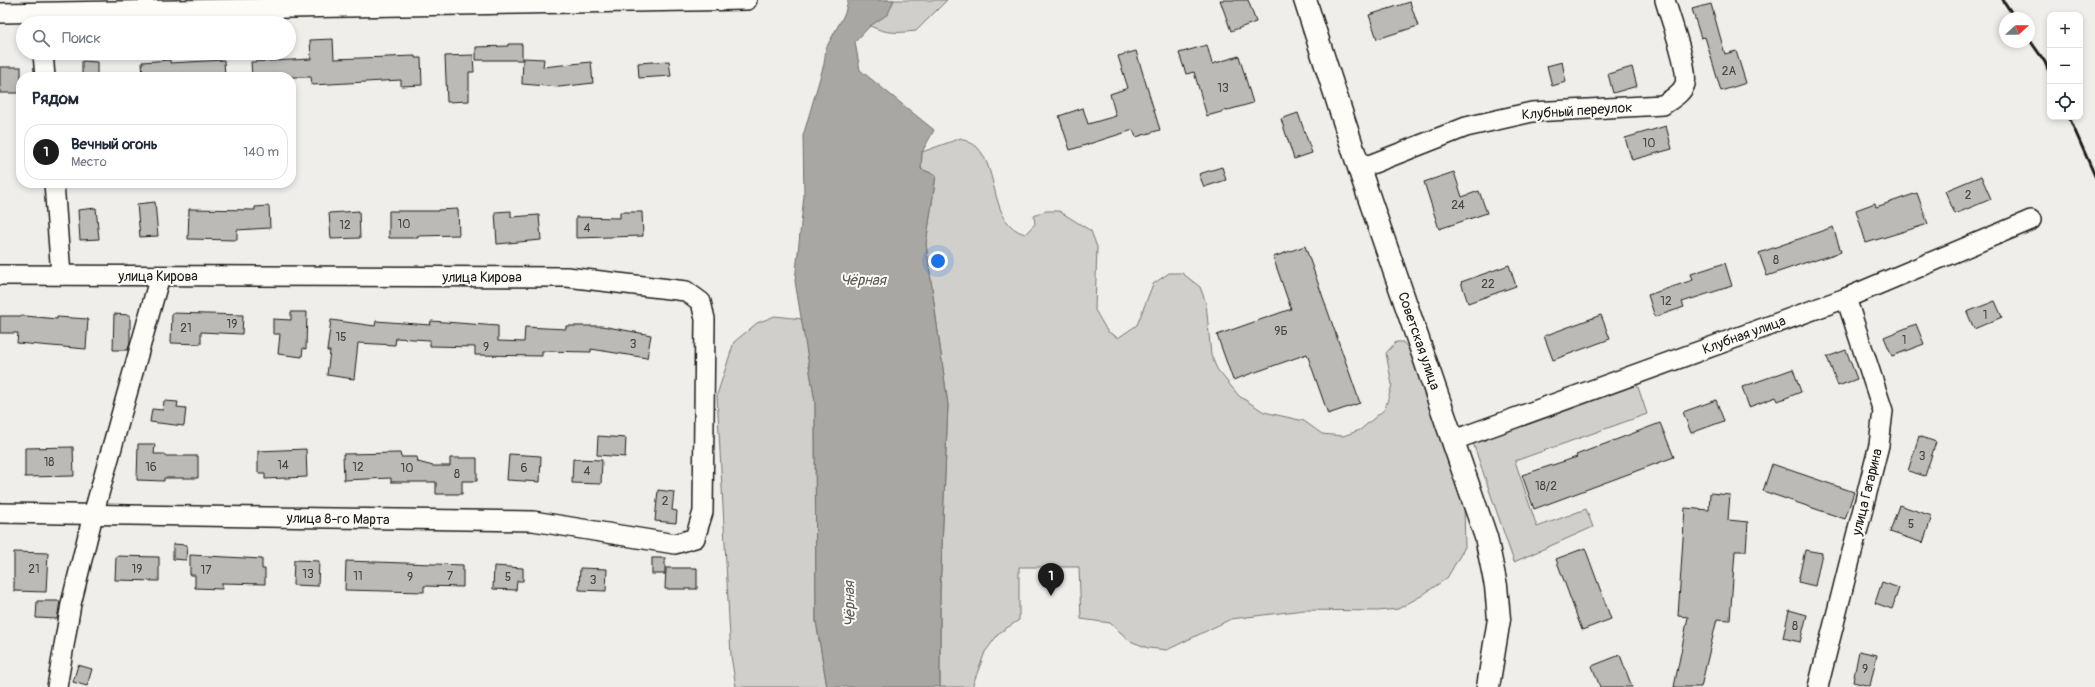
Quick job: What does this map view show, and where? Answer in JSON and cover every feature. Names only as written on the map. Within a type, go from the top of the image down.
[{"type":"street","points":[[0,13],[747,0]]},
{"type":"street","name":"Советская улица","points":[[1305,0],[1359,169],[1454,440],[1486,537],[1496,586],[1499,619],[1488,687]]},
{"type":"street","name":"Клубный переулок","points":[[1359,169],[1466,127],[1532,112],[1663,105],[1678,95],[1685,85],[1685,67],[1665,0]]},
{"type":"street","points":[[44,60],[45,72]]},
{"type":"street","points":[[54,188],[61,275]]},
{"type":"street","name":"Клубная улица","points":[[1454,440],[1846,298],[2031,220]]},
{"type":"street","name":"улица Кирова","points":[[0,275],[567,277],[686,291],[701,302],[705,319],[703,512],[695,538],[675,544]]},
{"type":"street","points":[[57,687],[71,604],[93,515],[160,276]]},
{"type":"street","name":"улица Гагарина","points":[[1818,687],[1879,445],[1883,411],[1846,298]]},
{"type":"street","name":"улица 8-го Марта","points":[[0,513],[533,522],[675,544]]},
{"type":"shaded area","points":[[885,0],[947,0],[916,31],[887,32],[870,26]]},
{"type":"shaded area","points":[[961,138],[977,147],[984,157],[1000,208],[1006,220],[1014,228],[1025,234],[1035,224],[1034,216],[1045,211],[1059,211],[1091,231],[1097,247],[1095,310],[1107,331],[1118,338],[1137,325],[1153,284],[1169,273],[1182,273],[1200,287],[1206,303],[1211,355],[1217,369],[1239,396],[1264,412],[1304,421],[1322,434],[1343,436],[1360,430],[1385,409],[1392,385],[1386,353],[1396,342],[1403,342],[1416,358],[1464,506],[1465,547],[1447,578],[1421,596],[1398,609],[1378,611],[1304,610],[1231,619],[1167,650],[1148,648],[1130,641],[1110,623],[1081,619],[1079,567],[1019,567],[1019,620],[999,633],[985,652],[972,687],[940,687],[940,592],[948,405],[926,244],[936,175],[921,169],[922,152]]},
{"type":"shaded area","points":[[775,316],[802,319],[815,402],[816,621],[827,687],[736,687],[731,656],[717,395],[734,342],[757,323]]},
{"type":"shaded area","points":[[1637,384],[1647,414],[1515,461],[1537,527],[1586,509],[1593,527],[1514,562],[1472,440]]},
{"type":"water","name":"Чёрная","points":[[848,0],[894,0],[888,14],[870,26],[855,42],[860,70],[934,130],[922,152],[921,169],[936,175],[926,244],[948,405],[940,592],[940,687],[827,687],[816,621],[815,402],[795,281],[804,195],[803,136],[824,64],[826,48],[845,13]]},
{"type":"building","points":[[1220,0],[1248,0],[1256,22],[1231,31]]},
{"type":"building","points":[[1410,2],[1418,26],[1377,39],[1369,15]]},
{"type":"building","points":[[1711,4],[1725,54],[1736,51],[1746,83],[1721,91],[1705,37],[1701,38],[1692,9]]},
{"type":"building","points":[[333,39],[334,59],[415,56],[415,58],[421,58],[422,85],[401,86],[401,80],[312,85],[311,77],[296,77],[296,72],[252,72],[251,62],[311,59],[310,40]]},
{"type":"building","points":[[508,44],[522,44],[522,60],[476,60],[476,47],[508,46]]},
{"type":"building","points":[[1207,45],[1212,64],[1239,56],[1253,103],[1207,116],[1194,72],[1186,74],[1179,53]]},
{"type":"building","points":[[1136,51],[1160,130],[1136,137],[1133,130],[1070,150],[1059,116],[1083,108],[1088,124],[1116,116],[1110,94],[1128,88],[1118,56]]},
{"type":"building","points":[[473,55],[474,72],[469,72],[469,101],[447,102],[445,56]]},
{"type":"building","points":[[523,58],[544,59],[543,67],[591,62],[593,83],[559,87],[522,84]]},
{"type":"building","points":[[170,60],[170,63],[224,60],[225,72],[143,72],[142,62]]},
{"type":"building","points":[[82,61],[97,62],[97,72],[82,72]]},
{"type":"building","points":[[669,61],[671,76],[639,78],[638,63]]},
{"type":"building","points":[[1562,62],[1566,82],[1552,86],[1547,66]]},
{"type":"building","points":[[0,67],[21,67],[21,72],[16,72],[16,93],[0,93]]},
{"type":"building","points":[[1632,67],[1637,86],[1613,93],[1608,74]]},
{"type":"building","points":[[1298,113],[1312,153],[1294,159],[1281,119]]},
{"type":"building","points":[[1666,126],[1672,149],[1632,160],[1625,138]]},
{"type":"building","points":[[1222,167],[1226,180],[1204,187],[1199,174]]},
{"type":"building","points":[[1454,172],[1462,197],[1479,191],[1487,213],[1439,229],[1424,182]]},
{"type":"building","points":[[1981,176],[1991,199],[1955,214],[1945,191]]},
{"type":"building","points":[[1917,193],[1928,224],[1866,243],[1856,210],[1875,203],[1876,207]]},
{"type":"building","points":[[155,202],[158,236],[140,237],[137,204]]},
{"type":"building","points":[[269,206],[270,228],[237,230],[237,240],[188,239],[189,209],[255,210],[255,207]]},
{"type":"building","points":[[96,208],[99,239],[80,240],[78,210]]},
{"type":"building","points":[[458,209],[459,235],[418,236],[418,238],[389,238],[389,211],[438,211]]},
{"type":"building","points":[[359,211],[360,238],[331,239],[329,213]]},
{"type":"building","points":[[511,211],[511,217],[539,215],[541,240],[497,244],[495,212]]},
{"type":"building","points":[[620,212],[642,212],[643,236],[576,238],[576,217],[620,218]]},
{"type":"building","points":[[1833,227],[1841,252],[1767,276],[1759,253]]},
{"type":"building","points":[[1305,246],[1360,403],[1328,414],[1307,354],[1233,380],[1217,335],[1291,309],[1273,257]]},
{"type":"building","points":[[1725,263],[1732,286],[1682,302],[1684,307],[1655,317],[1648,295],[1693,280],[1691,274]]},
{"type":"building","points":[[1509,265],[1516,286],[1468,303],[1461,282]]},
{"type":"building","points":[[1995,301],[2002,317],[1974,329],[1967,312]]},
{"type":"building","points":[[291,312],[307,312],[306,349],[303,348],[302,357],[278,354],[280,334],[273,334],[273,319],[291,320]]},
{"type":"building","points":[[172,313],[243,315],[242,334],[201,332],[201,344],[171,343]]},
{"type":"building","points":[[114,314],[130,315],[130,342],[128,350],[113,350]]},
{"type":"building","points":[[1601,315],[1610,339],[1553,360],[1544,336]]},
{"type":"building","points":[[0,316],[88,319],[86,349],[17,343],[18,333],[0,333]]},
{"type":"building","points":[[331,320],[375,326],[376,321],[430,325],[431,321],[498,326],[498,341],[524,342],[525,327],[566,329],[566,326],[602,326],[651,335],[647,358],[591,349],[591,352],[542,351],[542,356],[475,355],[475,347],[430,346],[430,340],[396,338],[395,345],[358,343],[354,379],[327,375],[330,351],[327,351]]},
{"type":"building","points":[[1916,324],[1924,344],[1892,356],[1884,337]]},
{"type":"building","points":[[1846,350],[1857,379],[1838,386],[1827,357]]},
{"type":"building","points":[[1793,369],[1801,392],[1778,401],[1776,397],[1749,407],[1742,387]]},
{"type":"building","points":[[1716,400],[1724,421],[1691,433],[1683,412]]},
{"type":"building","points":[[164,401],[178,402],[177,407],[186,408],[184,426],[150,422],[152,409],[163,410]]},
{"type":"building","points":[[1660,423],[1674,457],[1534,509],[1522,475],[1577,457],[1576,455]]},
{"type":"building","points":[[598,436],[626,438],[625,457],[597,455]]},
{"type":"building","points":[[1919,436],[1936,442],[1925,476],[1908,471]]},
{"type":"building","points":[[138,444],[155,444],[154,454],[165,454],[165,456],[198,456],[198,478],[164,478],[164,481],[137,480]]},
{"type":"building","points":[[73,447],[74,476],[25,477],[25,448]]},
{"type":"building","points":[[306,449],[307,477],[265,479],[265,473],[258,473],[258,451]]},
{"type":"building","points":[[400,453],[401,457],[417,457],[418,462],[433,466],[450,466],[450,458],[477,458],[477,481],[462,481],[462,494],[436,494],[436,482],[391,482],[391,478],[344,480],[343,454]]},
{"type":"building","points":[[509,454],[541,456],[540,482],[507,480]]},
{"type":"building","points":[[573,459],[602,460],[601,484],[572,483]]},
{"type":"building","points":[[1772,464],[1854,492],[1845,519],[1763,491]]},
{"type":"building","points":[[658,490],[674,492],[672,510],[677,511],[676,523],[655,521]]},
{"type":"building","points":[[1710,493],[1730,495],[1728,520],[1748,522],[1746,551],[1735,551],[1730,620],[1717,619],[1701,687],[1674,687],[1688,617],[1678,616],[1685,508],[1709,510]]},
{"type":"building","points":[[1899,505],[1932,516],[1923,543],[1890,532]]},
{"type":"building","points":[[173,544],[187,545],[186,560],[173,559]]},
{"type":"building","points":[[1585,548],[1611,619],[1582,630],[1556,559]]},
{"type":"building","points":[[1805,550],[1822,553],[1815,586],[1798,582]]},
{"type":"building","points":[[14,552],[48,553],[46,592],[14,591]]},
{"type":"building","points":[[190,555],[262,559],[262,569],[265,569],[265,584],[222,583],[222,589],[195,588],[195,575],[190,575]]},
{"type":"building","points":[[116,556],[159,557],[159,581],[115,580]]},
{"type":"building","points":[[652,558],[665,558],[665,574],[652,574]]},
{"type":"building","points":[[294,560],[319,561],[318,586],[293,585]]},
{"type":"building","points":[[346,561],[463,565],[463,587],[424,586],[424,592],[345,590]]},
{"type":"building","points":[[494,566],[523,568],[523,581],[517,581],[516,590],[493,589]]},
{"type":"building","points":[[580,568],[607,569],[606,591],[579,590]]},
{"type":"building","points":[[666,568],[697,568],[697,589],[665,589]]},
{"type":"building","points":[[1882,582],[1899,588],[1892,609],[1875,603]]},
{"type":"building","points":[[37,601],[60,601],[57,619],[36,618]]},
{"type":"building","points":[[1789,610],[1807,615],[1800,642],[1783,638]]},
{"type":"building","points":[[1859,651],[1877,655],[1870,686],[1853,682]]},
{"type":"building","points":[[1620,655],[1632,687],[1600,687],[1592,666]]},
{"type":"building","points":[[78,665],[92,669],[87,686],[73,682]]},
{"type":"railway","points":[[2003,0],[2011,12]]},
{"type":"railway","points":[[2035,48],[2047,67]]},
{"type":"railway","points":[[2070,120],[2095,176]]},
{"type":"place","name":"Вечный огонь","points":[[1051,596]]}]
